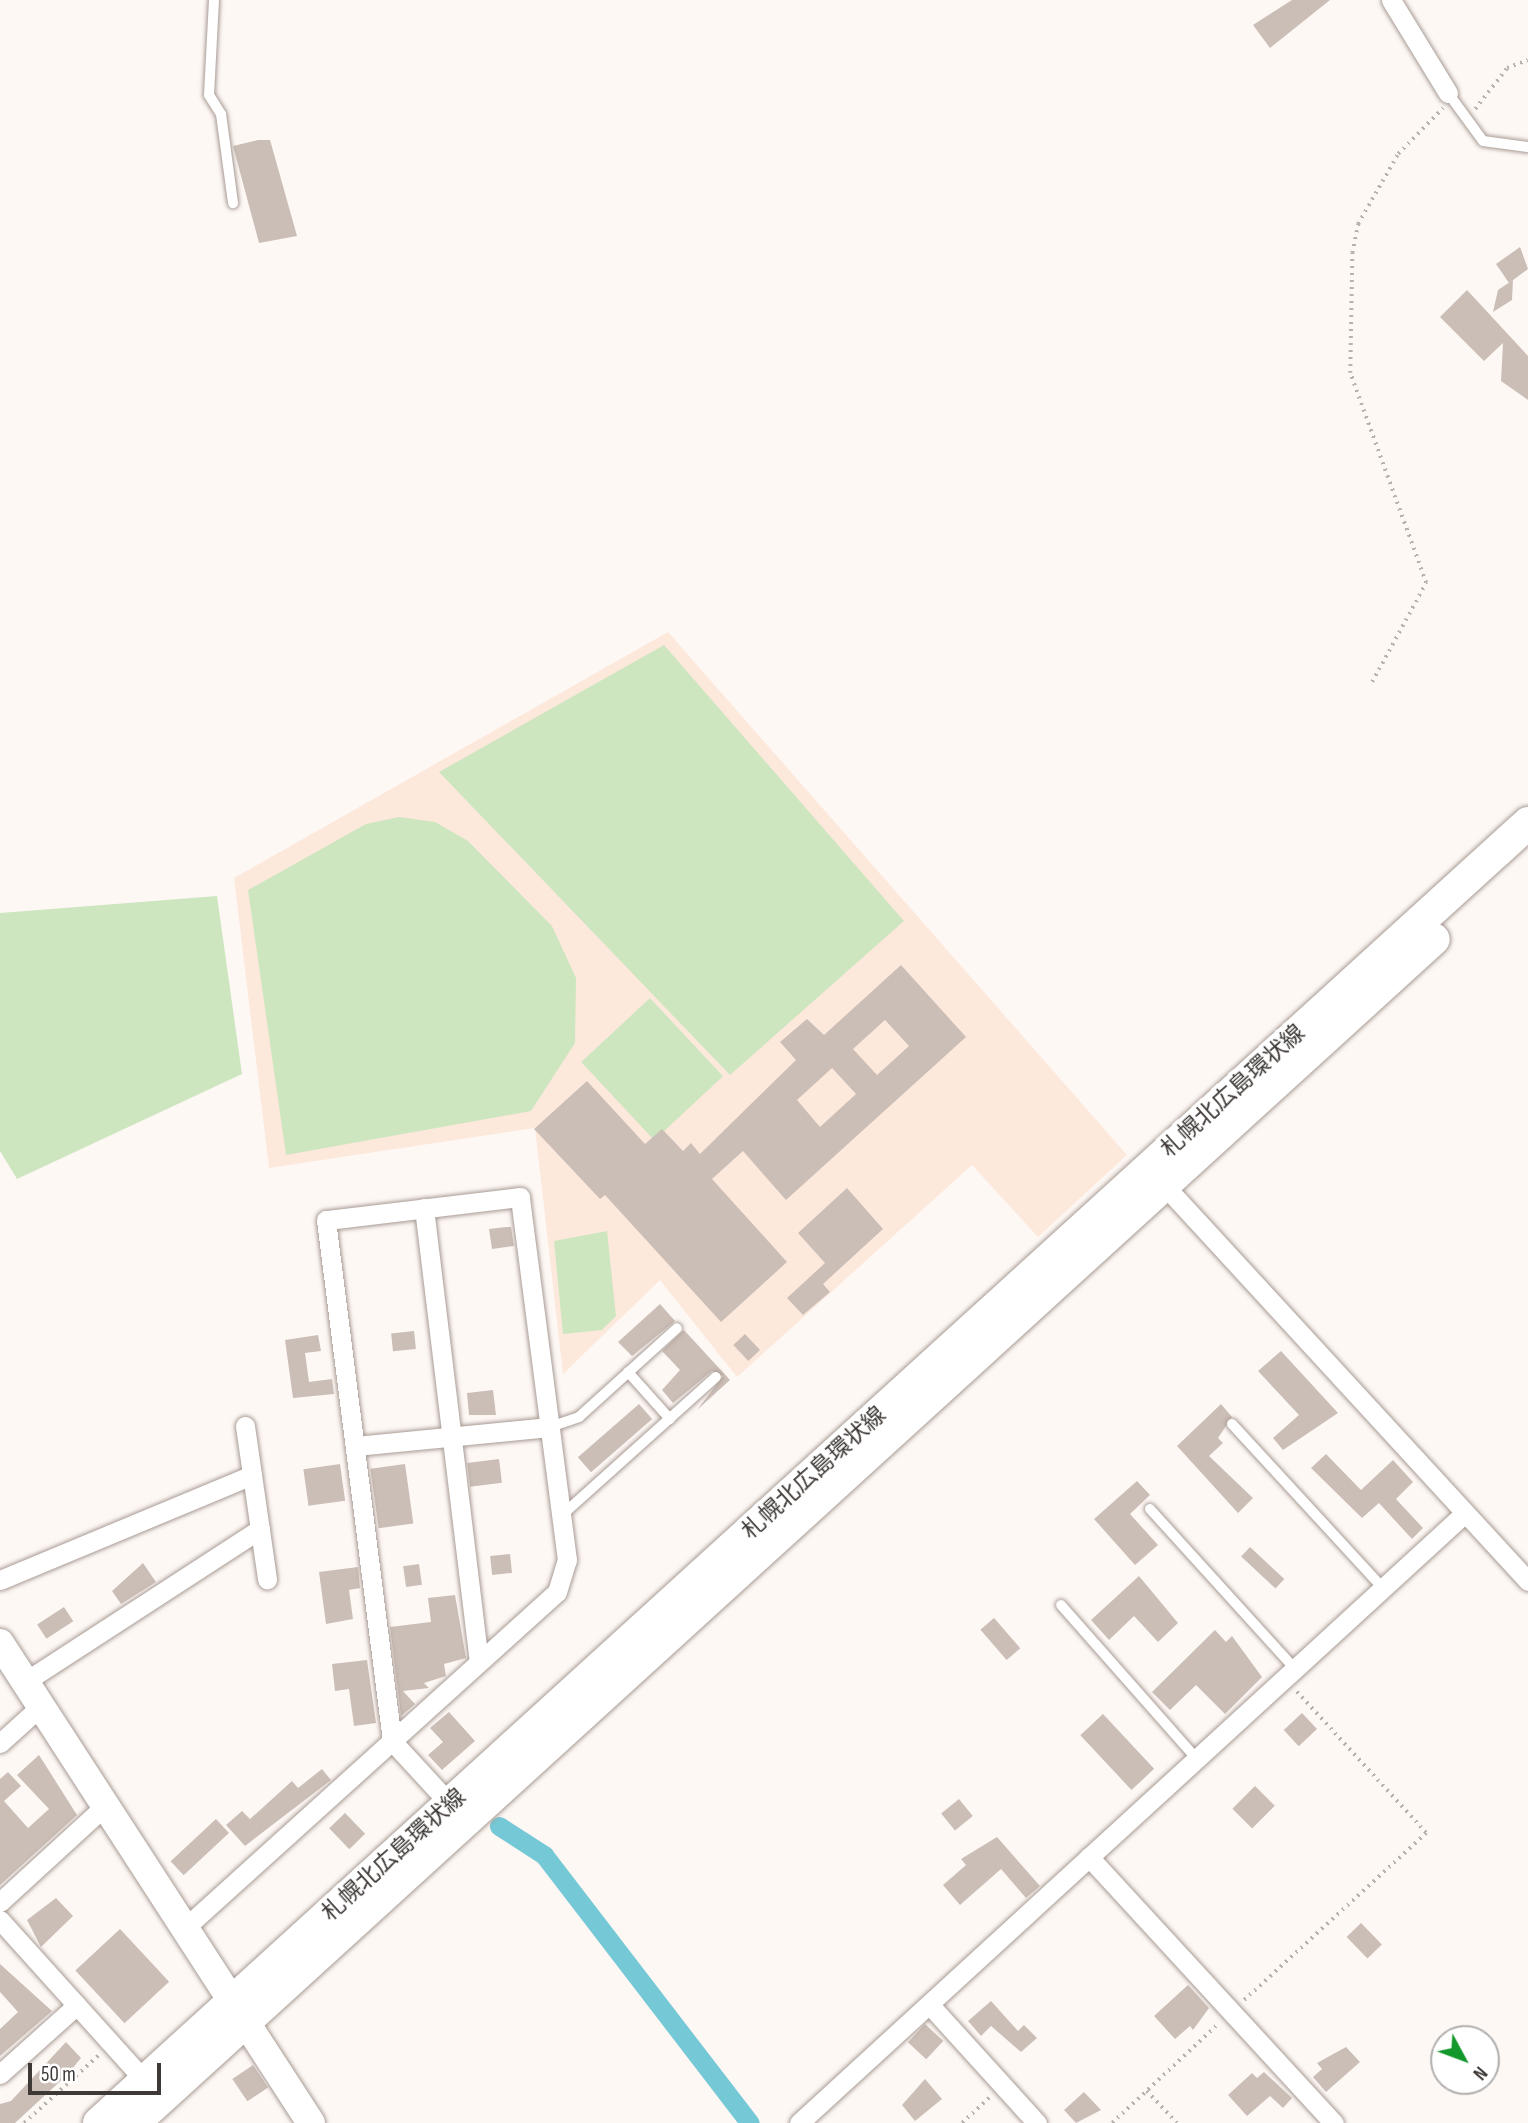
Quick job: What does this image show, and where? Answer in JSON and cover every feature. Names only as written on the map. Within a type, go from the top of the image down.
[{"type":"main road","name":"札幌北広島環状線","points":[[134,2123],[242,2009],[450,1804],[1528,823]]},
{"type":"main road","name":"札幌北広島環状線","points":[[99,2123],[145,2081],[242,2009],[1164,1185],[1528,853]]},
{"type":"street","points":[[1391,0],[1448,93]]},
{"type":"street","points":[[1164,1185],[1528,1581]]},
{"type":"street","points":[[187,1926],[392,1741],[479,1662],[557,1592],[567,1560],[520,1197],[326,1220],[392,1741],[450,1804]]},
{"type":"street","points":[[424,1208],[479,1662]]},
{"type":"street","points":[[245,1426],[267,1579]]},
{"type":"street","points":[[355,1446],[550,1427]]},
{"type":"street","points":[[0,1580],[252,1475]]},
{"type":"street","points":[[799,2123],[1465,1513]]},
{"type":"street","points":[[26,1681],[260,1529]]},
{"type":"street","points":[[0,1643],[108,1802],[312,2123]]},
{"type":"street","points":[[0,1743],[42,1704]]},
{"type":"street","points":[[0,1902],[108,1802]]},
{"type":"street","points":[[1089,1857],[1334,2123]]},
{"type":"street","points":[[0,1920],[145,2081]]},
{"type":"street","points":[[929,2004],[1037,2123]]},
{"type":"street","points":[[0,2074],[76,2005]]},
{"type":"lane","points":[[214,0],[209,95],[221,114],[233,203]]},
{"type":"lane","points":[[1448,93],[1483,141],[1528,146]]},
{"type":"lane","points":[[550,1427],[579,1417],[677,1328]]},
{"type":"lane","points":[[628,1372],[670,1419]]},
{"type":"lane","points":[[561,1516],[716,1377]]},
{"type":"lane","points":[[1232,1424],[1383,1588]]},
{"type":"lane","points":[[1150,1508],[1290,1674]]},
{"type":"lane","points":[[1061,1605],[1197,1759]]},
{"type":"path","points":[[1465,116],[1482,104],[1507,68],[1528,60]]},
{"type":"path","points":[[1372,682],[1426,583],[1350,373],[1352,253],[1374,191],[1404,146],[1444,107],[1448,93]]},
{"type":"path","points":[[1112,2123],[1426,1833],[1290,1674]]},
{"type":"path","points":[[24,2123],[100,2054]]},
{"type":"path","points":[[962,2123],[1002,2085]]},
{"type":"path","points":[[1147,2091],[1177,2123]]},
{"type":"shaded area","points":[[668,632],[1127,1155],[1038,1237],[972,1165],[737,1377],[660,1280],[563,1374],[535,1128],[269,1168],[234,878]]},
{"type":"green space","points":[[664,645],[904,921],[730,1075],[439,772]]},
{"type":"green space","points":[[399,817],[435,822],[468,841],[552,926],[576,978],[575,1043],[531,1111],[286,1155],[248,890],[366,824]]},
{"type":"green space","points":[[217,896],[242,1074],[17,1179],[0,1151],[0,913]]},
{"type":"green space","points":[[650,998],[723,1076],[654,1140],[581,1062]]},
{"type":"green space","points":[[607,1231],[616,1316],[602,1330],[563,1334],[554,1241]]},
{"type":"building","points":[[1292,0],[1330,0],[1270,48],[1253,25]]},
{"type":"building","points":[[270,140],[297,236],[259,243],[233,146]]},
{"type":"building","points":[[1520,247],[1528,269],[1509,283],[1496,264]]},
{"type":"building","points":[[1513,280],[1512,300],[1493,312],[1498,290]]},
{"type":"building","points":[[1467,290],[1528,356],[1528,400],[1501,381],[1503,343],[1484,361],[1440,317]]},
{"type":"building","points":[[901,965],[966,1037],[786,1200],[743,1151],[712,1179],[787,1262],[721,1322],[605,1195],[600,1199],[534,1129],[587,1081],[645,1144],[662,1129],[683,1151],[691,1143],[700,1154],[796,1060],[780,1042],[807,1019],[824,1035]],"holes":[[[885,1020],[909,1046],[877,1075],[853,1049]],[[832,1068],[856,1094],[820,1127],[797,1100]]]},
{"type":"building","points":[[847,1188],[883,1229],[823,1284],[830,1292],[803,1315],[787,1298],[825,1263],[798,1233]]},
{"type":"building","points":[[511,1227],[514,1246],[492,1249],[489,1229]]},
{"type":"building","points":[[660,1304],[675,1321],[632,1356],[618,1342]]},
{"type":"building","points":[[684,1330],[730,1380],[697,1410],[723,1376],[712,1371],[673,1403],[662,1390],[680,1370],[662,1351]]},
{"type":"building","points":[[414,1331],[416,1349],[393,1351],[391,1333]]},
{"type":"building","points":[[745,1334],[760,1350],[748,1361],[733,1345]]},
{"type":"building","points":[[318,1335],[321,1351],[305,1353],[309,1382],[332,1379],[334,1394],[293,1398],[285,1340]]},
{"type":"building","points":[[1281,1351],[1338,1413],[1283,1450],[1273,1438],[1299,1415],[1258,1371]]},
{"type":"building","points":[[493,1390],[496,1415],[469,1415],[467,1393]]},
{"type":"building","points":[[639,1404],[652,1419],[591,1472],[578,1457]]},
{"type":"building","points":[[1221,1404],[1232,1417],[1218,1438],[1223,1443],[1209,1456],[1253,1498],[1238,1513],[1177,1446]]},
{"type":"building","points":[[1326,1454],[1361,1490],[1393,1460],[1413,1482],[1396,1499],[1423,1528],[1412,1539],[1379,1503],[1362,1518],[1311,1468]]},
{"type":"building","points":[[499,1459],[502,1483],[470,1487],[467,1463]]},
{"type":"building","points":[[340,1464],[345,1501],[309,1506],[303,1469]]},
{"type":"building","points":[[405,1464],[413,1523],[379,1528],[370,1469]]},
{"type":"building","points":[[1137,1481],[1150,1495],[1130,1514],[1158,1545],[1135,1565],[1094,1519]]},
{"type":"building","points":[[1250,1547],[1284,1579],[1276,1589],[1241,1557]]},
{"type":"building","points":[[510,1554],[512,1573],[492,1575],[490,1556]]},
{"type":"building","points":[[143,1563],[156,1582],[121,1604],[112,1591]]},
{"type":"building","points":[[419,1564],[422,1585],[406,1587],[403,1566]]},
{"type":"building","points":[[358,1567],[360,1588],[349,1590],[353,1619],[326,1624],[319,1572]]},
{"type":"building","points":[[1139,1576],[1178,1623],[1158,1642],[1134,1616],[1109,1640],[1091,1620]]},
{"type":"building","points":[[455,1595],[466,1658],[444,1664],[446,1676],[424,1683],[429,1688],[403,1691],[415,1704],[401,1716],[390,1627],[431,1622],[428,1598]]},
{"type":"building","points":[[64,1607],[73,1621],[46,1639],[37,1624]]},
{"type":"building","points":[[994,1618],[1020,1648],[1007,1660],[980,1630]]},
{"type":"building","points":[[1215,1630],[1226,1642],[1232,1636],[1262,1677],[1225,1714],[1196,1685],[1170,1710],[1152,1692]]},
{"type":"building","points":[[367,1660],[376,1723],[354,1726],[349,1689],[335,1691],[332,1664]]},
{"type":"building","points":[[449,1712],[475,1741],[442,1770],[428,1755],[443,1742],[430,1728]]},
{"type":"building","points":[[1302,1713],[1317,1729],[1299,1746],[1284,1730]]},
{"type":"building","points":[[1103,1714],[1154,1769],[1131,1790],[1080,1735]]},
{"type":"building","points":[[39,1755],[77,1815],[0,1885],[0,1779],[8,1772],[21,1786],[4,1801],[28,1828],[49,1809],[17,1775]]},
{"type":"building","points":[[322,1769],[331,1780],[245,1846],[226,1825],[242,1811],[250,1819],[292,1781],[298,1788]]},
{"type":"building","points":[[1255,1786],[1275,1806],[1252,1828],[1232,1809]]},
{"type":"building","points":[[959,1799],[973,1816],[955,1831],[941,1813]]},
{"type":"building","points":[[345,1813],[365,1834],[349,1849],[329,1828]]},
{"type":"building","points":[[216,1819],[229,1833],[184,1875],[171,1861]]},
{"type":"building","points":[[997,1837],[1040,1886],[1026,1898],[1001,1869],[960,1905],[943,1885],[966,1865],[961,1859]]},
{"type":"building","points":[[56,1898],[73,1916],[41,1947],[27,1920]]},
{"type":"building","points":[[1361,1923],[1382,1945],[1367,1958],[1347,1937]]},
{"type":"building","points":[[120,1929],[169,1982],[124,2023],[75,1971]]},
{"type":"building","points":[[0,1964],[52,2011],[0,2056],[0,2029],[18,2012],[0,1992]]},
{"type":"building","points":[[1188,1985],[1209,2008],[1193,2030],[1190,2026],[1175,2039],[1154,2016]]},
{"type":"building","points":[[991,2001],[1018,2031],[1024,2025],[1037,2038],[1021,2052],[991,2026],[981,2036],[968,2021]]},
{"type":"building","points":[[925,2024],[943,2041],[926,2059],[908,2042]]},
{"type":"building","points":[[66,2042],[81,2058],[67,2075],[15,2123],[0,2123],[0,2104],[11,2101]]},
{"type":"building","points":[[1346,2047],[1360,2062],[1326,2092],[1313,2077],[1322,2069],[1317,2063]]},
{"type":"building","points":[[253,2065],[268,2087],[247,2101],[232,2079]]},
{"type":"building","points":[[1264,2072],[1292,2098],[1283,2108],[1270,2096],[1247,2116],[1228,2095],[1252,2073],[1257,2078]]},
{"type":"building","points":[[925,2079],[942,2099],[915,2121],[902,2105]]},
{"type":"building","points":[[1084,2092],[1101,2110],[1076,2123],[1064,2110]]},
{"type":"waterway","points":[[499,1826],[544,1855],[750,2123]]}]
